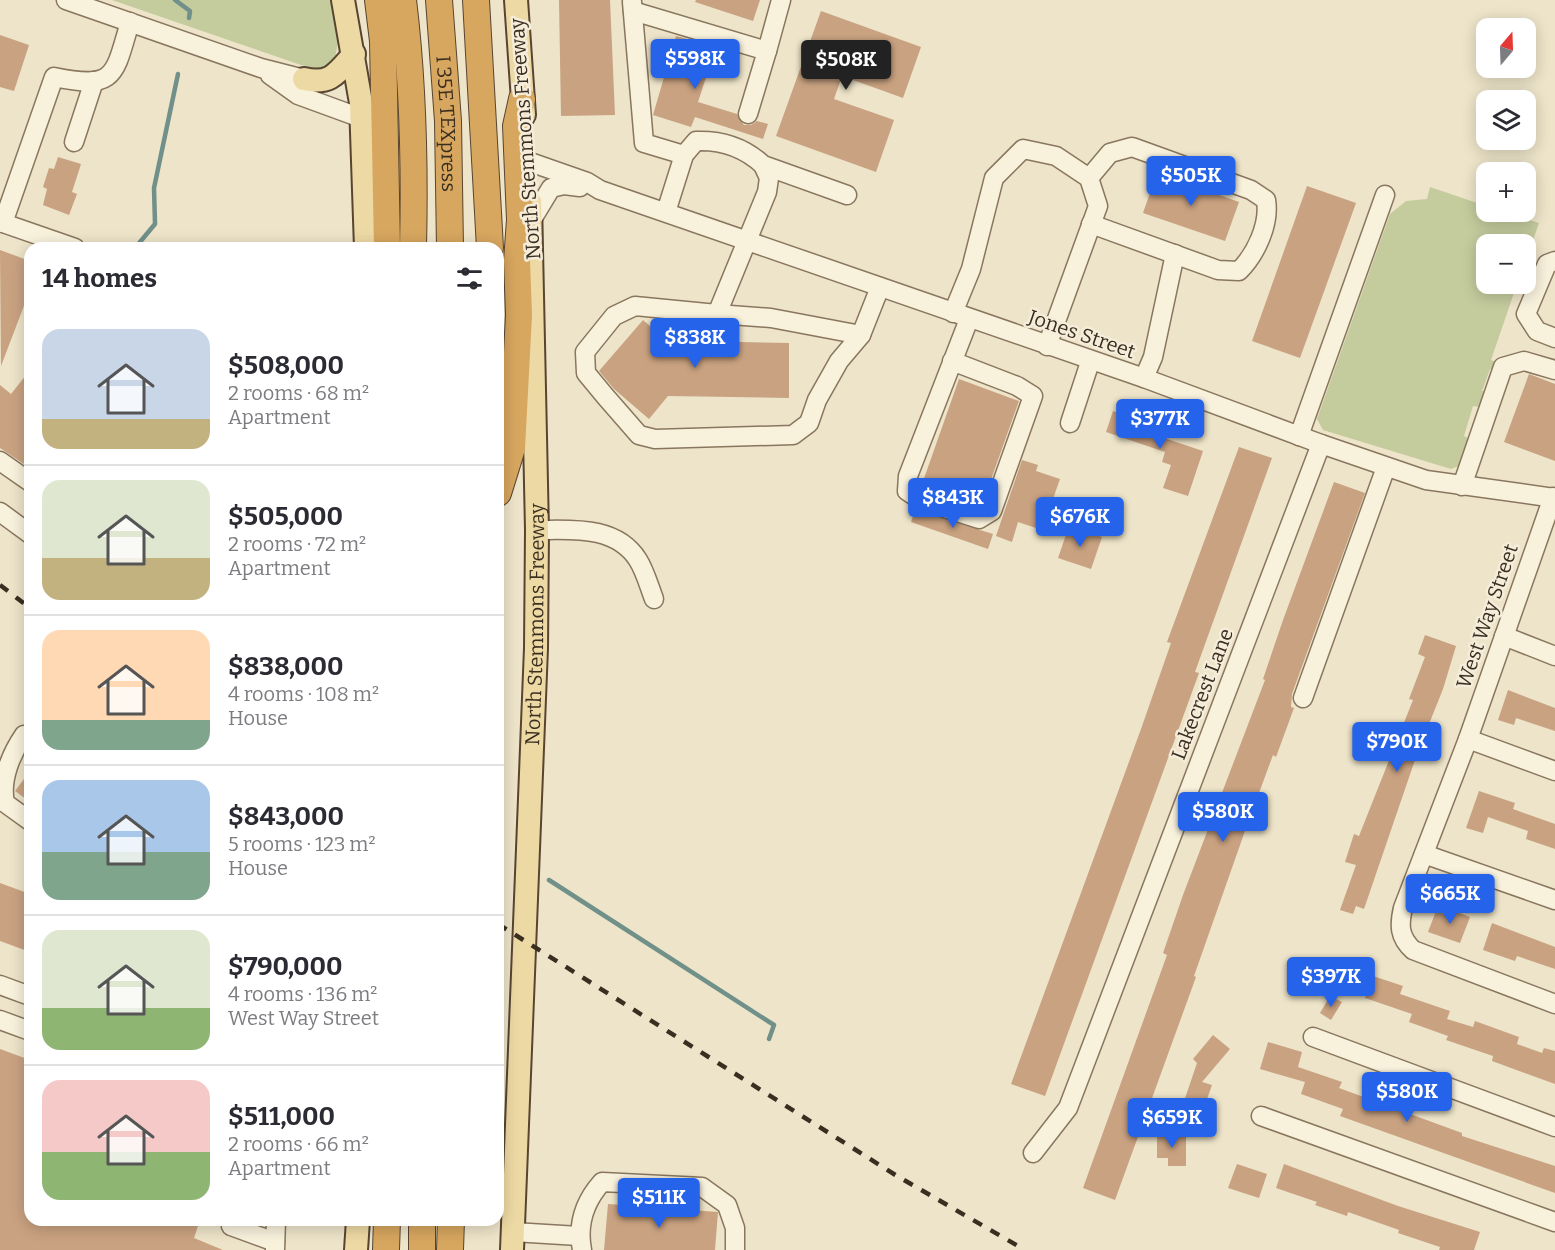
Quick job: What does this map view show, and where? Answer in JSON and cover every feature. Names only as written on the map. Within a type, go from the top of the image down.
[{"type":"highway","points":[[378,0],[383,41],[387,242]]},
{"type":"highway","points":[[403,0],[414,187],[413,242]]},
{"type":"highway","points":[[407,38],[410,0]]},
{"type":"highway","name":"I 35E TEXpress","points":[[439,0],[448,121],[450,242]]},
{"type":"highway","name":"North Stemmons Freeway","points":[[476,0],[490,242]]},
{"type":"highway","points":[[504,474],[512,448],[513,436],[520,220],[516,126],[522,99]]},
{"type":"highway","points":[[386,1250],[387,1226]]},
{"type":"highway","points":[[422,1226],[422,1250]]},
{"type":"highway","points":[[450,1250],[451,1226]]},
{"type":"main road","points":[[343,0],[354,54],[361,118],[366,242]]},
{"type":"main road","name":"North Stemmons Freeway","points":[[512,1241],[536,648],[537,530],[531,221],[516,0]]},
{"type":"main road","points":[[304,79],[319,83],[332,78],[354,54]]},
{"type":"main road","points":[[356,1250],[358,1226]]},
{"type":"street","points":[[66,0],[261,68],[304,79]]},
{"type":"street","points":[[748,114],[781,0]]},
{"type":"street","points":[[684,155],[644,143],[632,5],[767,51]]},
{"type":"street","points":[[58,242],[1,222],[54,77],[81,83],[106,80],[116,70],[130,22]]},
{"type":"street","points":[[261,68],[298,95],[361,118]]},
{"type":"street","points":[[74,142],[94,81]]},
{"type":"street","points":[[666,212],[684,155],[696,141],[711,141],[742,150],[763,165],[847,195]]},
{"type":"street","points":[[1089,178],[1110,153],[1132,147],[1251,190],[1266,200],[1268,214],[1250,260],[1239,271],[1218,270],[1091,224]]},
{"type":"street","points":[[952,361],[1017,386],[1033,396],[993,511],[979,519],[922,501],[907,491],[908,476],[952,361],[971,269],[994,177],[1023,149],[1056,156],[1089,178],[1098,206],[1047,346]]},
{"type":"street","name":"Jones Street","points":[[527,161],[587,182],[600,190]]},
{"type":"street","points":[[717,314],[749,241],[767,192],[769,178],[763,165]]},
{"type":"street","name":"Jones Street","points":[[531,221],[551,188],[564,185],[600,190],[1090,362],[1144,378],[1321,444],[1426,480],[1554,497]]},
{"type":"street","points":[[1299,436],[1385,195]]},
{"type":"street","points":[[1144,378],[1153,357],[1175,254]]},
{"type":"street","points":[[1555,261],[1547,264],[1526,314],[1537,331],[1555,338]]},
{"type":"street","points":[[861,335],[771,318],[635,306],[614,316],[585,352],[586,373],[639,435],[655,438],[794,435],[809,423],[817,400],[840,361],[861,335],[880,287]]},
{"type":"street","points":[[1462,486],[1503,367],[1524,361],[1555,370]]},
{"type":"street","points":[[1070,423],[1090,362]]},
{"type":"street","name":"Lakecrest Lane","points":[[1033,1153],[1068,1108],[1321,444]]},
{"type":"street","points":[[0,461],[24,478]]},
{"type":"street","points":[[1304,698],[1386,467]]},
{"type":"street","name":"West Way Street","points":[[1554,497],[1549,529],[1504,636],[1403,908],[1400,925],[1404,942],[1413,950],[1555,1004]]},
{"type":"street","points":[[0,512],[24,530]]},
{"type":"street","points":[[537,530],[594,530],[619,542],[638,559],[654,599]]},
{"type":"street","points":[[1504,636],[1555,656]]},
{"type":"street","points":[[24,735],[13,751],[2,791],[5,803],[24,817]]},
{"type":"street","points":[[1468,738],[1555,771]]},
{"type":"street","points":[[1424,854],[1555,900]]},
{"type":"street","points":[[0,985],[24,994]]},
{"type":"street","points":[[0,1020],[24,1029]]},
{"type":"street","points":[[1313,1037],[1555,1127]]},
{"type":"street","points":[[1261,1116],[1555,1222]]},
{"type":"street","points":[[512,1241],[581,1243],[587,1199],[602,1182],[702,1186],[727,1205],[735,1228],[735,1250]]},
{"type":"street","points":[[231,1226],[275,1246],[276,1226]]},
{"type":"green space","points":[[112,0],[331,0],[339,36],[335,59],[320,69],[301,65]]},
{"type":"green space","points":[[1430,187],[1476,203],[1476,222],[1539,223],[1535,234],[1476,234],[1476,294],[1514,294],[1491,360],[1500,364],[1499,369],[1490,369],[1482,391],[1490,392],[1485,408],[1473,406],[1464,436],[1472,440],[1464,464],[1451,469],[1323,430],[1317,419],[1390,214],[1406,201],[1427,199]]},
{"type":"building","points":[[559,0],[610,0],[615,115],[561,116]]},
{"type":"building","points":[[696,0],[760,0],[753,21],[695,2]]},
{"type":"building","points":[[821,11],[921,47],[903,98],[842,76],[834,99],[894,120],[876,172],[776,136]]},
{"type":"building","points":[[0,35],[29,45],[14,91],[0,87]]},
{"type":"building","points":[[676,36],[716,47],[698,102],[737,114],[744,125],[751,125],[757,121],[768,124],[763,139],[695,117],[691,127],[653,115]]},
{"type":"building","points":[[58,157],[81,164],[72,192],[77,194],[69,215],[43,205],[47,189],[43,187],[49,168],[54,169]]},
{"type":"building","points":[[1157,173],[1239,202],[1225,241],[1143,213]]},
{"type":"building","points":[[1307,186],[1356,203],[1300,358],[1252,341]]},
{"type":"building","points":[[0,250],[24,259],[24,306],[1,366]]},
{"type":"building","points":[[643,320],[667,341],[675,332],[683,332],[694,341],[789,343],[789,398],[668,396],[649,419],[614,389],[599,371]]},
{"type":"building","points":[[1529,374],[1555,384],[1555,461],[1504,442]]},
{"type":"building","points":[[24,378],[24,464],[0,448],[0,385],[11,394]]},
{"type":"building","points":[[959,379],[1019,401],[983,502],[942,487],[940,495],[921,487]]},
{"type":"building","points":[[1113,411],[1165,427],[1161,437],[1203,451],[1188,496],[1163,488],[1171,465],[1162,462],[1165,452],[1106,432]]},
{"type":"building","points":[[1239,447],[1272,458],[1195,672],[1199,673],[1045,1096],[1011,1084],[1141,729],[1171,643],[1167,642]]},
{"type":"building","points":[[1022,460],[1038,465],[1036,471],[1060,479],[1042,530],[1018,522],[1012,542],[996,536]]},
{"type":"building","points":[[1334,482],[1365,493],[1292,694],[1291,707],[1294,708],[1276,757],[1273,755],[1246,828],[1194,976],[1196,977],[1115,1200],[1083,1188],[1167,955],[1163,953],[1183,895],[1265,680],[1263,679],[1283,620]]},
{"type":"building","points":[[915,510],[993,534],[988,549],[911,522]]},
{"type":"building","points":[[1069,526],[1102,537],[1091,569],[1058,558]]},
{"type":"building","points":[[1425,635],[1456,646],[1443,689],[1417,754],[1364,909],[1356,906],[1353,914],[1340,910],[1356,865],[1345,862],[1354,834],[1359,836],[1413,700],[1409,699],[1425,657],[1418,654]]},
{"type":"building","points":[[1508,690],[1555,708],[1555,731],[1516,718],[1514,725],[1498,720]]},
{"type":"building","points":[[24,779],[24,798],[15,791]]},
{"type":"building","points":[[1479,791],[1515,803],[1513,809],[1555,824],[1555,849],[1526,839],[1528,831],[1488,817],[1483,833],[1466,828]]},
{"type":"building","points":[[0,883],[24,892],[24,950],[0,941]]},
{"type":"building","points":[[1449,909],[1470,917],[1460,943],[1428,932],[1436,911],[1447,915]]},
{"type":"building","points":[[1492,923],[1555,947],[1555,969],[1517,956],[1515,961],[1483,950]]},
{"type":"building","points":[[1373,976],[1403,986],[1400,994],[1450,1011],[1447,1019],[1473,1027],[1475,1021],[1519,1037],[1517,1044],[1542,1053],[1544,1048],[1555,1051],[1555,1084],[1492,1061],[1493,1056],[1446,1040],[1448,1036],[1409,1022],[1412,1014],[1365,998]]},
{"type":"building","points":[[1330,996],[1342,1002],[1331,1020],[1320,1013]]},
{"type":"building","points":[[1213,1035],[1230,1049],[1202,1082],[1212,1085],[1200,1119],[1180,1113],[1197,1063],[1193,1059]]},
{"type":"building","points":[[1268,1042],[1302,1052],[1298,1067],[1342,1082],[1339,1088],[1462,1133],[1462,1136],[1555,1166],[1555,1193],[1340,1116],[1343,1109],[1301,1094],[1305,1082],[1260,1069]]},
{"type":"building","points":[[0,1049],[24,1058],[24,1226],[198,1226],[194,1238],[223,1250],[0,1250]]},
{"type":"building","points":[[1157,1135],[1186,1135],[1186,1166],[1168,1166],[1168,1158],[1157,1158]]},
{"type":"building","points":[[1237,1164],[1267,1174],[1259,1198],[1228,1188]]},
{"type":"building","points":[[1284,1164],[1398,1206],[1480,1232],[1474,1250],[1439,1250],[1440,1247],[1398,1233],[1399,1230],[1348,1212],[1347,1216],[1315,1205],[1317,1202],[1276,1188]]},
{"type":"building","points":[[608,1204],[718,1212],[715,1250],[604,1250]]},
{"type":"waterway","points":[[175,0],[190,11],[189,18]]},
{"type":"waterway","points":[[140,242],[155,224],[154,188],[178,74]]},
{"type":"waterway","points":[[549,880],[774,1025],[769,1039]]},
{"type":"railway","points":[[0,585],[24,603]]},
{"type":"railway","points":[[504,928],[897,1176],[1025,1250]]}]
